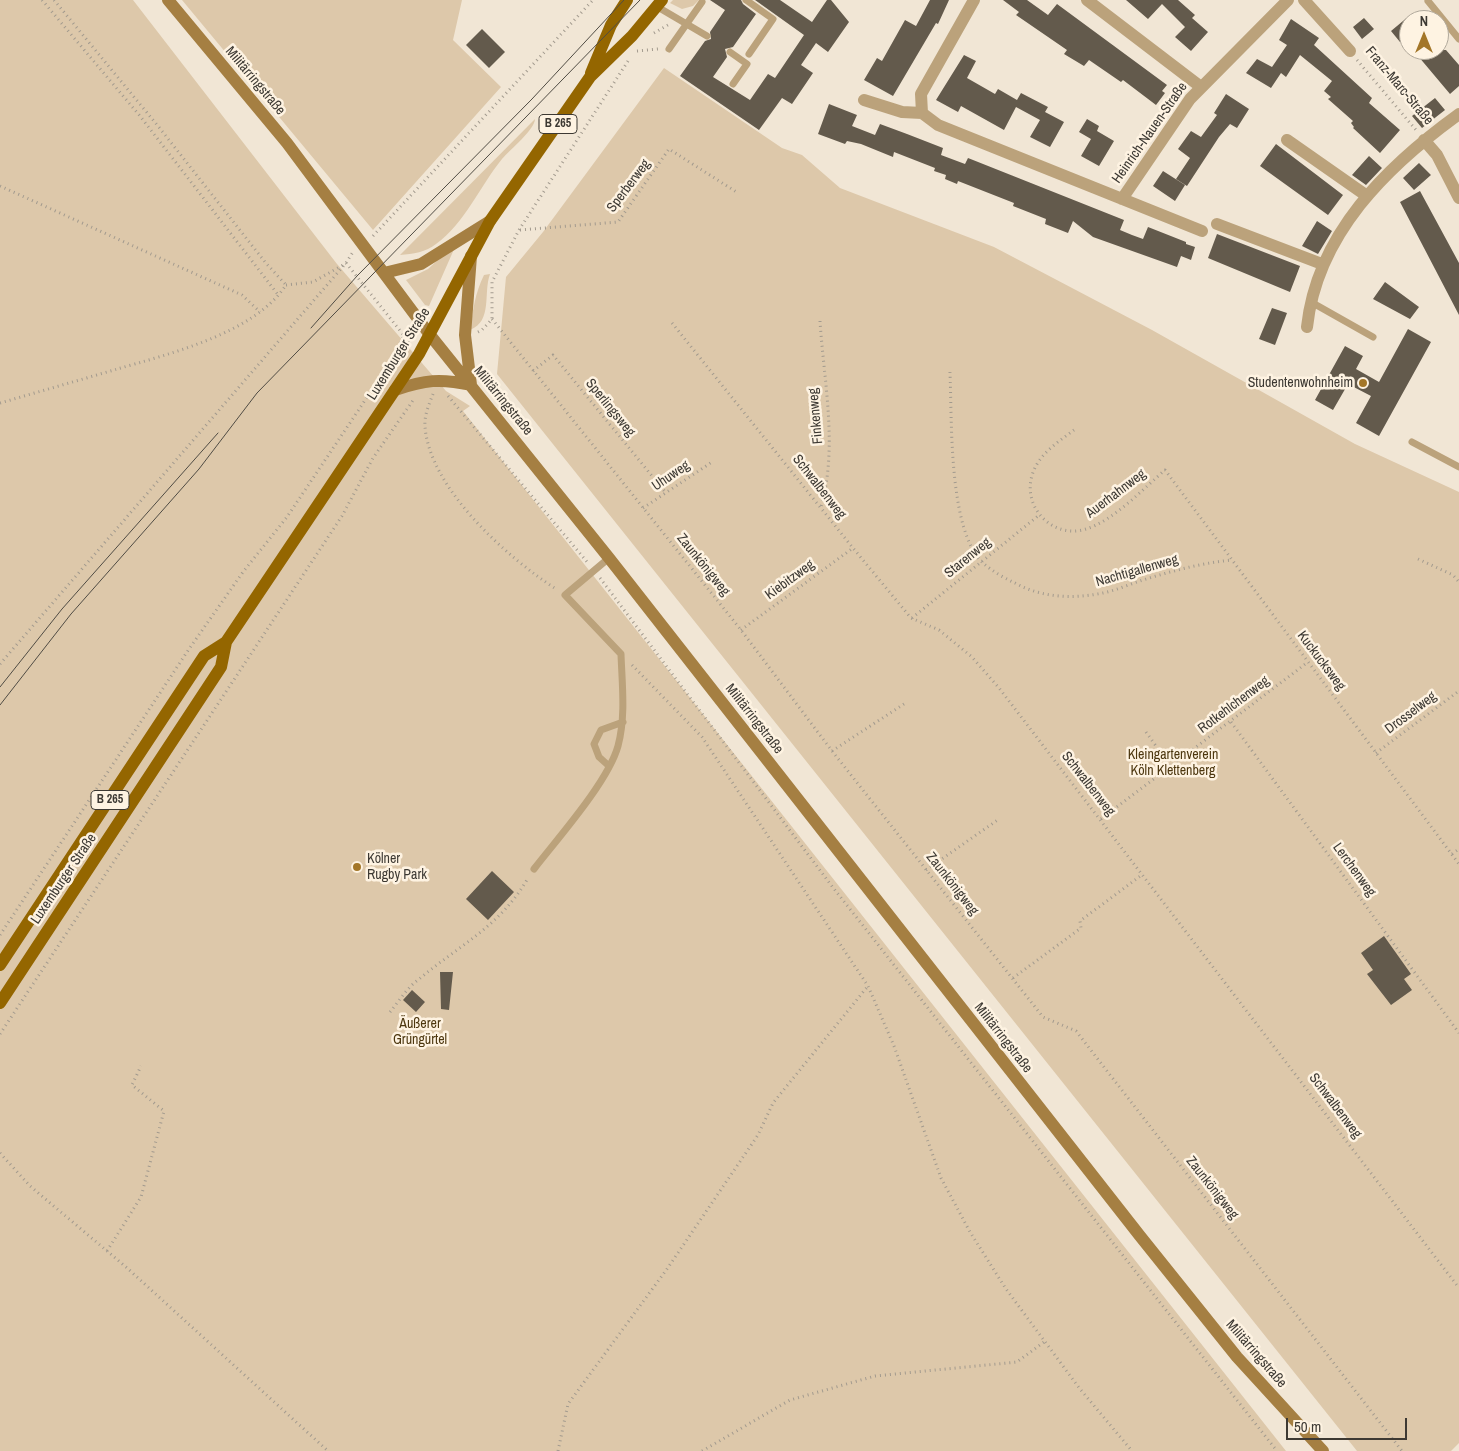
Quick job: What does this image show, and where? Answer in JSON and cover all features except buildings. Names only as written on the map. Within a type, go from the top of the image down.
[{"type":"main road","name":"Militärringstraße","points":[[168,0],[287,143],[430,335],[609,558],[1140,1236],[1238,1357],[1323,1451]]},
{"type":"main road","name":"Luxemburger Straße","points":[[590,77],[608,31],[627,0]]},
{"type":"main road","name":"Luxemburger Straße","points":[[0,1003],[221,668],[226,642],[419,354],[490,221],[590,77],[632,36],[659,3]]},
{"type":"main road","points":[[384,273],[421,264],[490,221]]},
{"type":"main road","points":[[395,390],[422,381],[435,380],[471,385],[465,335],[471,256]]},
{"type":"main road","name":"Luxemburger Straße","points":[[0,965],[204,656],[226,642]]},
{"type":"street","points":[[864,100],[902,112],[922,113],[921,94],[974,0]]},
{"type":"street","points":[[1088,0],[1201,87]]},
{"type":"street","name":"Heinrich-Nauen-Straße","points":[[1122,199],[1201,87],[1288,0]]},
{"type":"street","points":[[1304,0],[1350,51]]},
{"type":"street","name":"Heinrich-Nauen-Straße","points":[[922,113],[938,125],[1202,231]]},
{"type":"street","name":"Franz-Marc-Straße","points":[[1307,327],[1310,301],[1322,264],[1341,230],[1366,196],[1404,157],[1459,114]]},
{"type":"street","points":[[1287,140],[1366,196]]},
{"type":"street","name":"Franz-Marc-Straße","points":[[1424,140],[1436,155],[1459,198]]},
{"type":"street","points":[[1217,224],[1322,264]]},
{"type":"lane","points":[[746,0],[773,19],[749,54]]},
{"type":"lane","points":[[1428,1],[1459,39]]},
{"type":"lane","points":[[670,48],[702,2]]},
{"type":"lane","points":[[659,3],[707,36]]},
{"type":"lane","points":[[730,52],[747,64],[733,84]]},
{"type":"lane","points":[[1310,301],[1373,337]]},
{"type":"lane","points":[[1412,442],[1459,467]]},
{"type":"lane","points":[[534,869],[595,789],[618,747],[622,722],[621,654],[565,595],[609,558]]},
{"type":"lane","points":[[608,766],[599,756],[594,744],[601,730],[622,722]]},
{"type":"path","points":[[42,0],[140,116],[279,296]]},
{"type":"path","points":[[54,0],[158,126],[265,262],[286,285]]},
{"type":"path","points":[[362,245],[592,0]]},
{"type":"path","points":[[634,52],[645,48],[670,48]]},
{"type":"path","name":"Franz-Marc-Straße","points":[[1350,51],[1424,140]]},
{"type":"path","points":[[470,334],[482,330],[492,319],[492,282],[519,230],[629,60]]},
{"type":"path","name":"Sperberweg","points":[[519,230],[618,222],[670,150],[738,193]]},
{"type":"path","points":[[0,186],[242,295],[260,312]]},
{"type":"path","points":[[286,285],[314,282],[346,263]]},
{"type":"path","points":[[346,263],[419,354]]},
{"type":"path","points":[[0,664],[346,263]]},
{"type":"path","points":[[0,403],[205,343],[260,312],[279,296],[286,285]]},
{"type":"path","name":"Zaunkönigweg","points":[[492,319],[741,630],[832,751],[1043,1017],[1076,1030],[1402,1451]]},
{"type":"path","name":"Finkenweg","points":[[820,321],[830,448],[827,486],[821,507]]},
{"type":"path","name":"Schwalbenweg","points":[[672,323],[853,548],[912,618],[940,630],[972,658],[999,688],[1459,1288]]},
{"type":"path","points":[[0,935],[189,649],[243,572],[287,517],[384,372],[404,336]]},
{"type":"path","name":"Sperlingsweg","points":[[533,371],[553,356],[666,493]]},
{"type":"path","name":"Nachtigallenweg","points":[[950,372],[955,487],[960,516],[968,537],[982,562],[1023,588],[1051,596],[1078,597],[1105,593],[1164,574],[1232,560]]},
{"type":"path","points":[[435,380],[593,570],[831,885],[1277,1451]]},
{"type":"path","points":[[425,393],[433,394],[425,427],[432,456],[441,474],[480,527],[532,573],[565,595]]},
{"type":"path","points":[[0,1034],[342,516],[373,458],[411,402],[417,397]]},
{"type":"path","points":[[1038,516],[1032,500],[1033,472],[1041,458],[1074,430]]},
{"type":"path","name":"Uhuweg","points":[[642,508],[712,462]]},
{"type":"path","name":"Auerhahnweg","points":[[1038,516],[1061,530],[1074,532],[1091,527],[1109,517],[1165,470]]},
{"type":"path","name":"Kuckucksweg","points":[[1165,470],[1459,864]]},
{"type":"path","name":"Starenweg","points":[[912,618],[1038,516]]},
{"type":"path","name":"Kiebitzweg","points":[[741,630],[853,548]]},
{"type":"path","points":[[1418,559],[1453,575],[1459,582]]},
{"type":"path","points":[[621,654],[702,737],[868,986],[894,1046],[941,1178],[970,1232],[1006,1289],[1080,1390],[1132,1451]]},
{"type":"path","name":"Rotkehlchenweg","points":[[1101,819],[1308,662]]},
{"type":"path","name":"Drosselweg","points":[[1376,753],[1459,691]]},
{"type":"path","points":[[832,751],[906,702]]},
{"type":"path","name":"Lerchenweg","points":[[1231,722],[1459,1032]]},
{"type":"path","points":[[1146,732],[1171,766]]},
{"type":"path","points":[[926,870],[999,819]]},
{"type":"path","points":[[1452,854],[1459,849]]},
{"type":"path","points":[[390,1012],[417,980],[486,931],[520,893],[534,869]]},
{"type":"path","points":[[1012,978],[1081,928],[1080,921],[1143,874]]},
{"type":"path","points":[[558,1451],[568,1404],[667,1269],[758,1135],[773,1103],[868,986]]},
{"type":"path","points":[[107,1251],[141,1197],[164,1111],[132,1085],[141,1066]]},
{"type":"path","points":[[0,1153],[30,1186],[107,1251],[328,1451]]},
{"type":"path","points":[[702,1451],[790,1400],[875,1376],[1018,1362],[1045,1342]]},
{"type":"green space","name":"Äußerer Grüngürtel","points":[[0,0],[133,0],[337,264],[446,391],[470,406],[463,411],[1286,1451],[0,1451]]},
{"type":"green space","points":[[182,0],[462,0],[453,40],[501,87],[373,230]]},
{"type":"green space","points":[[673,0],[699,0],[693,6],[682,9],[670,3]]},
{"type":"green space","name":"Kleingartenverein Köln Klettenberg","points":[[664,68],[782,148],[802,155],[840,188],[994,247],[1152,330],[1355,444],[1459,492],[1459,1443],[1451,1451],[1357,1451],[497,374],[506,277],[543,232]]},
{"type":"green space","points":[[535,119],[531,128],[522,139],[502,159],[455,226],[428,249],[400,255]]},
{"type":"green space","points":[[453,246],[455,247],[429,306],[425,305],[406,280],[428,269]]},
{"type":"green space","points":[[490,274],[485,313],[477,326],[470,330],[478,288],[484,275]]},
{"type":"tram line","points":[[311,328],[357,276],[532,99],[624,0]]},
{"type":"tram line","points":[[0,705],[71,614],[199,469],[257,393],[640,0]]},
{"type":"tram line","points":[[0,687],[62,609],[218,433]]},
{"type":"place","name":"Studentenwohnheim","points":[[1363,383]]},
{"type":"place","name":"Kölner Rugby Park","points":[[357,867]]}]
